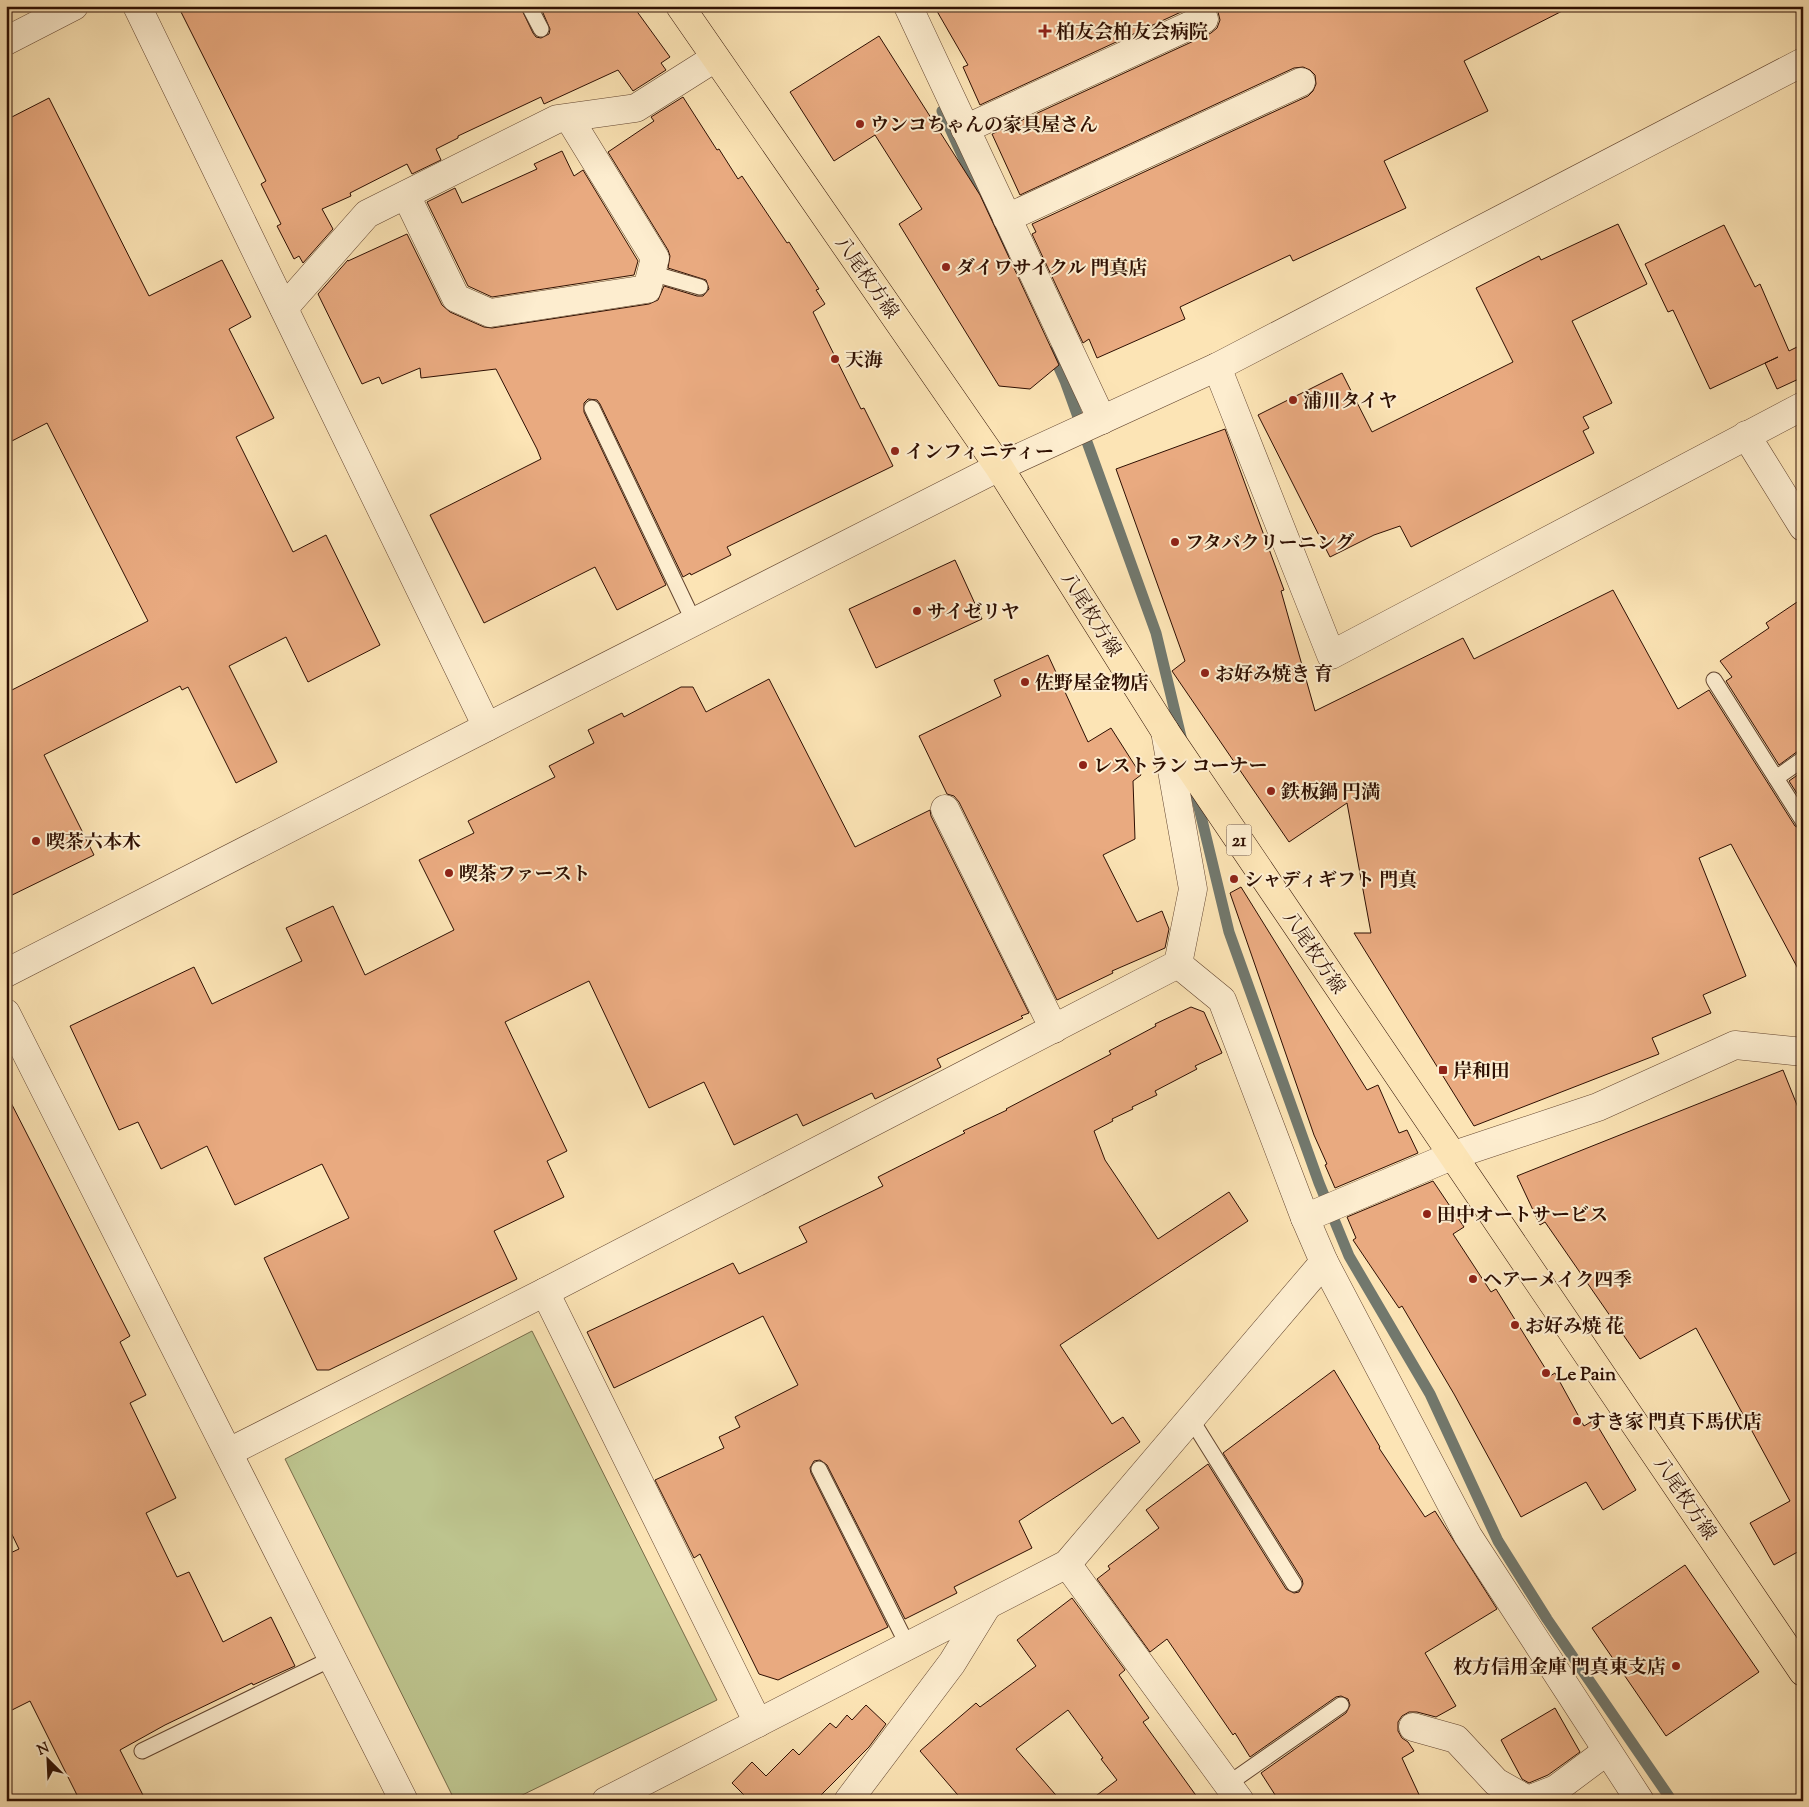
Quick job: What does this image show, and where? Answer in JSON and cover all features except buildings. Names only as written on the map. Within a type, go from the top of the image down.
[{"type":"main road","name":"八尾枚方線","points":[[680,6],[999,467],[1165,731],[1803,1672]]},
{"type":"street","points":[[6,41],[74,6]]},
{"type":"street","points":[[138,6],[487,727]]},
{"type":"street","points":[[908,6],[1102,420]]},
{"type":"street","points":[[965,129],[1204,19]]},
{"type":"street","points":[[284,308],[368,214],[557,119],[636,108],[716,58]]},
{"type":"street","points":[[6,973],[999,467],[1217,367],[1803,62]]},
{"type":"street","points":[[1007,218],[1301,82]]},
{"type":"street","points":[[406,195],[456,298],[490,313],[647,289],[656,258],[569,118]]},
{"type":"street","points":[[1217,367],[1331,655],[1803,406]]},
{"type":"street","points":[[1746,435],[1803,527]]},
{"type":"street","points":[[1165,731],[1193,889],[1178,964]]},
{"type":"street","points":[[945,808],[1054,1029]]},
{"type":"street","points":[[229,1452],[544,1292],[1178,964]]},
{"type":"street","points":[[1178,964],[1222,1000],[1305,1218],[1324,1262],[1468,1536],[1640,1801]]},
{"type":"street","points":[[6,1012],[404,1801]]},
{"type":"street","points":[[1305,1218],[1454,1155],[1598,1107],[1735,1045],[1803,1052]]},
{"type":"street","points":[[606,1801],[1067,1564],[1324,1262]]},
{"type":"street","points":[[544,1292],[758,1723]]},
{"type":"street","points":[[1067,1564],[1234,1792]]},
{"type":"street","points":[[848,1801],[952,1663],[987,1606]]},
{"type":"street","points":[[1413,1727],[1456,1739],[1496,1782],[1528,1800],[1556,1789],[1607,1751]]},
{"type":"lane","points":[[529,6],[541,29]]},
{"type":"lane","points":[[652,273],[700,287]]},
{"type":"lane","points":[[592,408],[694,622]]},
{"type":"lane","points":[[1714,680],[1803,820]]},
{"type":"lane","points":[[1776,778],[1803,759]]},
{"type":"lane","points":[[1191,1418],[1294,1584]]},
{"type":"lane","points":[[819,1469],[908,1646]]},
{"type":"lane","points":[[142,1751],[332,1658]]},
{"type":"lane","points":[[1234,1792],[1341,1705]]},
{"type":"green space","points":[[532,1331],[717,1700],[510,1801],[455,1801],[285,1459]]},
{"type":"waterway","points":[[942,111],[1006,251]]},
{"type":"waterway","points":[[1052,352],[1065,381],[1156,633],[1182,741]]},
{"type":"waterway","points":[[1195,791],[1229,932],[1319,1183],[1349,1256],[1430,1394],[1498,1541],[1547,1619],[1672,1801]]},
{"type":"place","name":"柏友会柏友会病院","points":[[1045,31]]},
{"type":"place","name":"ウンコちゃんの家具屋さん","points":[[860,124]]},
{"type":"place","name":"ダイワサイクル 門真店","points":[[946,267]]},
{"type":"place","name":"天海","points":[[835,359]]},
{"type":"place","name":"浦川タイヤ","points":[[1293,400]]},
{"type":"place","name":"インフィニティー","points":[[895,451]]},
{"type":"place","name":"フタバクリーニング","points":[[1175,542]]},
{"type":"place","name":"サイゼリヤ","points":[[917,611]]},
{"type":"place","name":"お好み焼き 育","points":[[1205,673]]},
{"type":"place","name":"佐野屋金物店","points":[[1025,682]]},
{"type":"place","name":"レストラン コーナー","points":[[1083,765]]},
{"type":"place","name":"鉄板鍋 円満","points":[[1271,791]]},
{"type":"place","name":"喫茶六本木","points":[[36,841]]},
{"type":"place","name":"喫茶ファースト","points":[[449,873]]},
{"type":"place","name":"シャディギフト 門真","points":[[1234,879]]},
{"type":"place","name":"岸和田","points":[[1443,1070]]},
{"type":"place","name":"田中オートサービス","points":[[1427,1214]]},
{"type":"place","name":"ヘアーメイク四季","points":[[1473,1279]]},
{"type":"place","name":"お好み焼 花","points":[[1515,1325]]},
{"type":"place","name":"Le Pain","points":[[1546,1373]]},
{"type":"place","name":"すき家 門真下馬伏店","points":[[1577,1421]]},
{"type":"place","name":"枚方信用金庫 門真東支店","points":[[1676,1666]]}]
